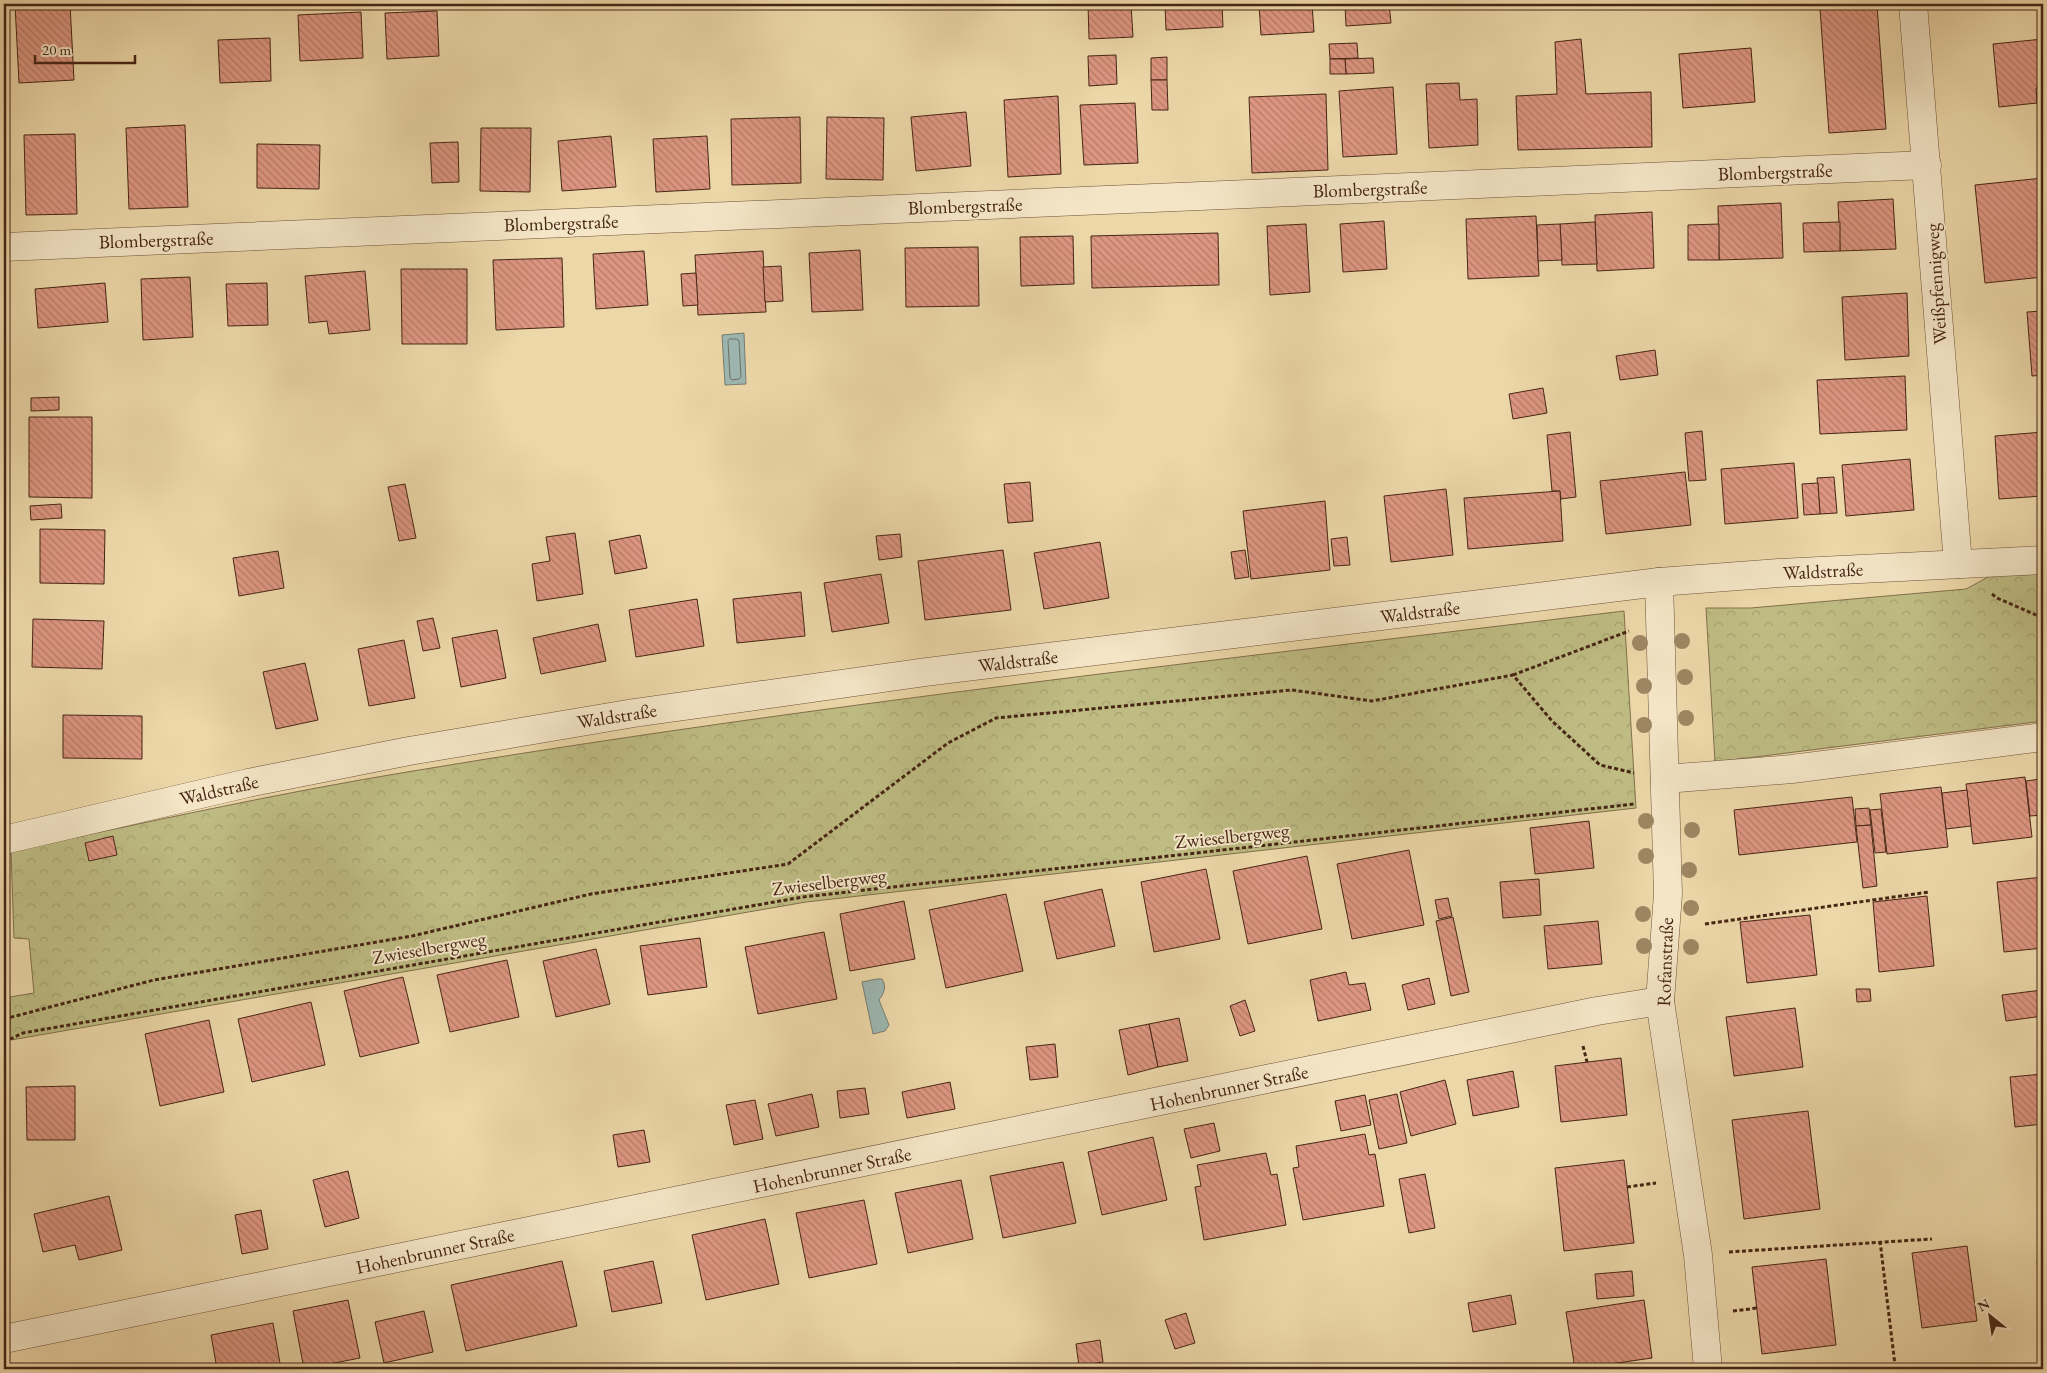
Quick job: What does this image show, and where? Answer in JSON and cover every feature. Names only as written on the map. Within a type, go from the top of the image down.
[{"type":"street","name":"Weißpfennigweg","points":[[1913,4],[1958,564]]},
{"type":"street","name":"Blombergstraße","points":[[4,247],[1927,165]]},
{"type":"street","name":"Waldstraße","points":[[4,840],[248,783],[409,751],[634,713],[926,672],[1659,582],[1770,574],[2043,560]]},
{"type":"street","name":"Rofanstraße","points":[[1659,582],[1668,894],[1660,1001],[1698,1255],[1708,1369]]},
{"type":"street","points":[[1666,790],[1792,769],[2043,737]]},
{"type":"street","name":"Hohenbrunner Straße","points":[[4,1340],[1597,1011],[1660,1001]]},
{"type":"path","points":[[4,1019],[154,980],[412,936],[591,894],[788,864],[948,742],[996,718],[1292,690],[1372,701],[1513,675],[1630,630]]},
{"type":"path","points":[[1513,675],[1552,721],[1600,766],[1666,790]]},
{"type":"path","name":"Zwieselbergweg","points":[[4,1042],[23,1033],[803,897],[1666,790]]},
{"type":"path","points":[[1705,924],[1929,892]]},
{"type":"path","points":[[1627,1186],[1660,1183]]},
{"type":"path","points":[[1698,1255],[1932,1239]]},
{"type":"path","points":[[1880,1242],[1895,1365]]},
{"type":"path","points":[[1731,1311],[1757,1308]]},
{"type":"green space","points":[[2043,574],[2043,721],[1715,762],[1706,608],[1751,608],[1966,589],[1990,576]]},
{"type":"green space","points":[[1624,611],[1636,808],[806,902],[11,1040],[10,997],[34,993],[29,939],[14,938],[11,851],[312,789],[564,747],[1018,684]]},
{"type":"water","points":[[744,333],[746,384],[725,385],[722,335]]},
{"type":"water","points":[[882,979],[885,987],[879,1000],[889,1025],[885,1031],[873,1034],[862,982]]},
{"type":"building","points":[[15,4],[70,4],[74,80],[19,83]]},
{"type":"building","points":[[1088,4],[1131,4],[1133,37],[1089,39]]},
{"type":"building","points":[[1165,4],[1222,4],[1223,27],[1166,30]]},
{"type":"building","points":[[1259,4],[1312,4],[1314,32],[1261,35]]},
{"type":"building","points":[[1345,4],[1389,4],[1391,23],[1346,26]]},
{"type":"building","points":[[1430,4],[1471,4],[1430,7]]},
{"type":"building","points":[[1877,5],[1886,129],[1829,133],[1820,9]]},
{"type":"building","points":[[437,11],[439,56],[387,59],[385,13]]},
{"type":"building","points":[[361,12],[363,58],[300,61],[298,15]]},
{"type":"building","points":[[270,38],[271,81],[220,83],[218,40]]},
{"type":"building","points":[[1581,39],[1586,94],[1651,92],[1652,147],[1518,150],[1516,96],[1557,94],[1555,42]]},
{"type":"building","points":[[2043,39],[2043,88],[2036,88],[2037,103],[1999,107],[1993,44]]},
{"type":"building","points":[[1357,43],[1358,58],[1330,59],[1329,44]]},
{"type":"building","points":[[1751,48],[1755,102],[1683,108],[1679,54]]},
{"type":"building","points":[[1116,55],[1117,84],[1089,86],[1088,56]]},
{"type":"building","points":[[1167,57],[1167,80],[1151,80],[1151,58]]},
{"type":"building","points":[[1373,58],[1374,73],[1346,74],[1345,59]]},
{"type":"building","points":[[1330,59],[1345,59],[1346,74],[1330,74]]},
{"type":"building","points":[[1151,80],[1167,80],[1168,110],[1152,110]]},
{"type":"building","points":[[1459,83],[1460,100],[1477,99],[1478,145],[1429,148],[1426,84]]},
{"type":"building","points":[[1393,87],[1397,154],[1343,157],[1339,91]]},
{"type":"building","points":[[1326,94],[1328,170],[1252,173],[1249,97]]},
{"type":"building","points":[[1058,96],[1061,174],[1008,177],[1004,100]]},
{"type":"building","points":[[1135,103],[1138,163],[1084,165],[1080,105]]},
{"type":"building","points":[[966,112],[971,166],[916,171],[911,117]]},
{"type":"building","points":[[800,117],[801,183],[732,185],[731,119]]},
{"type":"building","points":[[827,117],[884,118],[883,180],[826,179]]},
{"type":"building","points":[[185,125],[188,207],[129,209],[126,128]]},
{"type":"building","points":[[481,128],[531,128],[530,192],[480,191]]},
{"type":"building","points":[[75,134],[77,214],[26,215],[24,135]]},
{"type":"building","points":[[611,136],[616,187],[562,191],[558,141]]},
{"type":"building","points":[[707,136],[710,189],[656,192],[653,139]]},
{"type":"building","points":[[458,142],[459,182],[432,183],[430,143]]},
{"type":"building","points":[[257,144],[320,145],[319,189],[257,188]]},
{"type":"building","points":[[2043,178],[2043,277],[1985,283],[1975,185]]},
{"type":"building","points":[[1893,199],[1896,249],[1840,251],[1838,202]]},
{"type":"building","points":[[1781,203],[1783,258],[1719,260],[1718,206]]},
{"type":"building","points":[[1652,212],[1654,268],[1597,271],[1595,215]]},
{"type":"building","points":[[1536,216],[1539,276],[1468,279],[1466,219]]},
{"type":"building","points":[[1384,221],[1387,269],[1343,272],[1340,224]]},
{"type":"building","points":[[1595,222],[1597,264],[1562,265],[1560,224]]},
{"type":"building","points":[[1840,222],[1840,251],[1804,252],[1803,223]]},
{"type":"building","points":[[1306,224],[1310,292],[1270,295],[1267,226]]},
{"type":"building","points":[[1560,224],[1562,260],[1538,261],[1537,225]]},
{"type":"building","points":[[1719,224],[1719,260],[1688,260],[1688,225]]},
{"type":"building","points":[[1218,233],[1219,285],[1092,288],[1091,236]]},
{"type":"building","points":[[1073,236],[1074,284],[1021,286],[1020,237]]},
{"type":"building","points":[[978,247],[979,306],[906,307],[905,248]]},
{"type":"building","points":[[860,250],[863,310],[812,312],[809,253]]},
{"type":"building","points":[[644,251],[648,305],[596,309],[593,254]]},
{"type":"building","points":[[763,251],[766,312],[698,315],[695,255]]},
{"type":"building","points":[[562,258],[564,327],[496,330],[493,260]]},
{"type":"building","points":[[781,266],[783,301],[765,302],[763,267]]},
{"type":"building","points":[[401,269],[467,269],[467,344],[402,344]]},
{"type":"building","points":[[365,271],[370,330],[329,334],[327,321],[309,323],[305,276]]},
{"type":"building","points":[[696,273],[698,305],[683,306],[681,274]]},
{"type":"building","points":[[190,277],[193,337],[143,340],[141,279]]},
{"type":"building","points":[[105,283],[108,322],[38,328],[35,289]]},
{"type":"building","points":[[267,283],[268,325],[228,326],[226,284]]},
{"type":"building","points":[[1907,293],[1909,356],[1845,360],[1842,297]]},
{"type":"building","points":[[2043,311],[2043,375],[2032,376],[2027,312]]},
{"type":"building","points":[[1655,350],[1658,375],[1620,380],[1616,356]]},
{"type":"building","points":[[1905,376],[1907,430],[1820,434],[1817,380]]},
{"type":"building","points":[[1543,388],[1547,413],[1513,419],[1509,394]]},
{"type":"building","points":[[59,397],[59,410],[31,411],[31,398]]},
{"type":"building","points":[[29,417],[92,417],[92,498],[29,497]]},
{"type":"building","points":[[1702,431],[1706,480],[1689,481],[1685,433]]},
{"type":"building","points":[[1570,432],[1576,497],[1561,499],[1560,491],[1552,491],[1547,435]]},
{"type":"building","points":[[2043,432],[2043,496],[1999,499],[1995,436]]},
{"type":"building","points":[[1910,459],[1914,510],[1846,516],[1842,465]]},
{"type":"building","points":[[1794,463],[1798,518],[1725,524],[1721,469]]},
{"type":"building","points":[[1685,472],[1691,525],[1606,534],[1600,481]]},
{"type":"building","points":[[1834,477],[1837,513],[1820,514],[1817,478]]},
{"type":"building","points":[[1030,482],[1033,521],[1008,523],[1004,484]]},
{"type":"building","points":[[1818,483],[1820,514],[1804,515],[1802,484]]},
{"type":"building","points":[[405,484],[416,538],[399,541],[388,487]]},
{"type":"building","points":[[1446,489],[1453,555],[1391,562],[1384,496]]},
{"type":"building","points":[[1560,491],[1563,541],[1468,549],[1464,498]]},
{"type":"building","points":[[1325,501],[1330,570],[1251,579],[1243,511]]},
{"type":"building","points":[[61,504],[62,518],[31,520],[30,506]]},
{"type":"building","points":[[40,529],[105,530],[104,584],[40,583]]},
{"type":"building","points":[[575,533],[583,594],[537,601],[532,564],[550,561],[546,537]]},
{"type":"building","points":[[900,534],[902,557],[879,560],[876,536]]},
{"type":"building","points":[[640,535],[647,568],[615,574],[609,541]]},
{"type":"building","points":[[1347,537],[1350,565],[1334,566],[1331,539]]},
{"type":"building","points":[[1100,542],[1109,598],[1044,609],[1034,553]]},
{"type":"building","points":[[1003,550],[1011,610],[925,620],[918,561]]},
{"type":"building","points":[[1245,550],[1249,577],[1235,579],[1231,552]]},
{"type":"building","points":[[278,551],[284,588],[239,596],[233,558]]},
{"type":"building","points":[[881,574],[889,623],[832,632],[824,583]]},
{"type":"building","points":[[801,592],[805,636],[737,643],[733,599]]},
{"type":"building","points":[[697,599],[704,646],[636,657],[629,610]]},
{"type":"building","points":[[433,618],[440,648],[423,651],[417,621]]},
{"type":"building","points":[[33,619],[104,621],[102,669],[32,667]]},
{"type":"building","points":[[598,624],[606,661],[541,674],[533,638]]},
{"type":"building","points":[[497,630],[506,678],[461,687],[452,638]]},
{"type":"building","points":[[404,640],[415,698],[369,706],[358,649]]},
{"type":"building","points":[[305,663],[318,720],[276,729],[263,672]]},
{"type":"building","points":[[63,715],[142,716],[142,759],[63,758]]},
{"type":"building","points":[[2025,777],[2032,837],[1973,844],[1966,784]]},
{"type":"building","points":[[2043,778],[2043,803],[2040,779]]},
{"type":"building","points":[[2040,779],[2043,815],[2030,816],[2026,781]]},
{"type":"building","points":[[1941,787],[1948,847],[1887,854],[1880,794]]},
{"type":"building","points":[[1967,790],[1971,826],[1946,829],[1942,793]]},
{"type":"building","points":[[1852,797],[1857,842],[1739,855],[1734,810]]},
{"type":"building","points":[[1869,808],[1871,825],[1856,826],[1855,809]]},
{"type":"building","points":[[1881,809],[1886,852],[1875,853],[1870,810]]},
{"type":"building","points":[[1589,821],[1594,868],[1535,874],[1530,828]]},
{"type":"building","points":[[1871,825],[1877,886],[1863,888],[1856,826]]},
{"type":"building","points":[[113,836],[117,855],[89,861],[85,843]]},
{"type":"building","points":[[1409,850],[1424,925],[1352,939],[1337,864]]},
{"type":"building","points":[[1307,856],[1322,929],[1248,944],[1233,871]]},
{"type":"building","points":[[1206,869],[1220,939],[1154,952],[1141,882]]},
{"type":"building","points":[[2043,877],[2043,948],[2004,952],[1997,882]]},
{"type":"building","points":[[1539,879],[1541,915],[1503,918],[1500,882]]},
{"type":"building","points":[[1102,889],[1115,946],[1057,959],[1044,902]]},
{"type":"building","points":[[1006,894],[1023,971],[946,988],[929,910]]},
{"type":"building","points":[[1927,896],[1934,966],[1879,972],[1873,902]]},
{"type":"building","points":[[1448,898],[1452,916],[1439,919],[1435,900]]},
{"type":"building","points":[[904,901],[915,959],[850,971],[840,914]]},
{"type":"building","points":[[1810,915],[1817,975],[1747,983],[1740,922]]},
{"type":"building","points":[[1453,917],[1469,992],[1451,996],[1436,921]]},
{"type":"building","points":[[1598,921],[1602,964],[1548,969],[1544,926]]},
{"type":"building","points":[[824,932],[837,999],[758,1014],[745,947]]},
{"type":"building","points":[[700,938],[707,987],[648,995],[640,946]]},
{"type":"building","points":[[596,949],[610,1004],[556,1017],[543,961]]},
{"type":"building","points":[[507,960],[519,1017],[450,1032],[437,975]]},
{"type":"building","points":[[1346,972],[1349,985],[1365,983],[1371,1010],[1318,1021],[1310,980]]},
{"type":"building","points":[[403,977],[419,1043],[360,1057],[344,991]]},
{"type":"building","points":[[1429,978],[1435,1004],[1408,1010],[1402,985]]},
{"type":"building","points":[[1856,989],[1870,989],[1871,1001],[1857,1002]]},
{"type":"building","points":[[2042,990],[2043,1016],[2006,1021],[2002,995]]},
{"type":"building","points":[[1245,1000],[1255,1031],[1240,1036],[1230,1006]]},
{"type":"building","points":[[311,1002],[325,1065],[252,1082],[238,1019]]},
{"type":"building","points":[[1795,1008],[1803,1067],[1734,1076],[1726,1017]]},
{"type":"building","points":[[1179,1018],[1188,1061],[1158,1067],[1149,1024]]},
{"type":"building","points":[[209,1020],[224,1092],[160,1106],[145,1034]]},
{"type":"building","points":[[1149,1024],[1158,1067],[1128,1075],[1119,1030]]},
{"type":"building","points":[[1055,1044],[1058,1077],[1030,1080],[1026,1047]]},
{"type":"building","points":[[1621,1058],[1627,1115],[1561,1122],[1555,1066]]},
{"type":"building","points":[[1513,1071],[1519,1107],[1473,1116],[1467,1080]]},
{"type":"building","points":[[2043,1074],[2043,1124],[2015,1127],[2010,1077]]},
{"type":"building","points":[[1445,1080],[1456,1124],[1411,1136],[1400,1092]]},
{"type":"building","points":[[950,1082],[955,1109],[907,1118],[902,1092]]},
{"type":"building","points":[[75,1086],[75,1140],[27,1140],[26,1087]]},
{"type":"building","points":[[865,1088],[869,1114],[840,1118],[837,1091]]},
{"type":"building","points":[[812,1094],[819,1127],[776,1136],[768,1104]]},
{"type":"building","points":[[1397,1094],[1407,1143],[1379,1149],[1369,1100]]},
{"type":"building","points":[[1365,1095],[1371,1125],[1341,1131],[1335,1101]]},
{"type":"building","points":[[755,1100],[763,1139],[734,1145],[726,1105]]},
{"type":"building","points":[[1808,1111],[1820,1209],[1744,1219],[1732,1120]]},
{"type":"building","points":[[1214,1123],[1220,1151],[1191,1158],[1184,1129]]},
{"type":"building","points":[[644,1130],[650,1162],[618,1167],[613,1135]]},
{"type":"building","points":[[1365,1134],[1369,1155],[1375,1154],[1384,1206],[1303,1220],[1293,1168],[1299,1167],[1296,1146]]},
{"type":"building","points":[[1153,1137],[1167,1200],[1102,1215],[1088,1152]]},
{"type":"building","points":[[1266,1153],[1271,1175],[1277,1174],[1286,1225],[1204,1240],[1195,1187],[1201,1186],[1197,1165]]},
{"type":"building","points":[[1624,1160],[1634,1243],[1564,1251],[1555,1168]]},
{"type":"building","points":[[2039,1160],[2043,1160],[2043,1177],[2040,1177]]},
{"type":"building","points":[[1063,1162],[1076,1223],[1003,1238],[990,1176]]},
{"type":"building","points":[[348,1171],[359,1218],[325,1227],[313,1180]]},
{"type":"building","points":[[1425,1174],[1435,1228],[1409,1233],[1399,1179]]},
{"type":"building","points":[[961,1180],[973,1239],[908,1253],[895,1193]]},
{"type":"building","points":[[109,1196],[122,1250],[79,1260],[75,1245],[43,1252],[34,1214]]},
{"type":"building","points":[[864,1200],[877,1264],[809,1278],[796,1213]]},
{"type":"building","points":[[261,1210],[268,1249],[242,1254],[235,1215]]},
{"type":"building","points":[[765,1219],[779,1284],[706,1300],[692,1235]]},
{"type":"building","points":[[1967,1246],[1977,1321],[1922,1328],[1912,1253]]},
{"type":"building","points":[[1826,1259],[1836,1345],[1762,1354],[1752,1267]]},
{"type":"building","points":[[2043,1259],[2043,1311],[2037,1260]]},
{"type":"building","points":[[562,1261],[577,1326],[466,1351],[451,1285]]},
{"type":"building","points":[[653,1261],[662,1303],[612,1312],[604,1271]]},
{"type":"building","points":[[1632,1271],[1634,1296],[1597,1299],[1595,1274]]},
{"type":"building","points":[[1511,1295],[1516,1324],[1473,1332],[1468,1303]]},
{"type":"building","points":[[348,1300],[360,1358],[304,1369],[293,1311]]},
{"type":"building","points":[[1644,1300],[1652,1358],[1575,1369],[1566,1312]]},
{"type":"building","points":[[424,1311],[433,1352],[384,1363],[375,1322]]},
{"type":"building","points":[[1186,1313],[1195,1343],[1175,1349],[1165,1320]]},
{"type":"building","points":[[273,1323],[281,1369],[217,1369],[211,1335]]},
{"type":"building","points":[[1100,1340],[1103,1362],[1079,1366],[1076,1344]]},
{"type":"building","points":[[959,1363],[960,1369],[937,1369]]},
{"type":"building","points":[[98,1364],[99,1369],[46,1369],[46,1368]]}]
